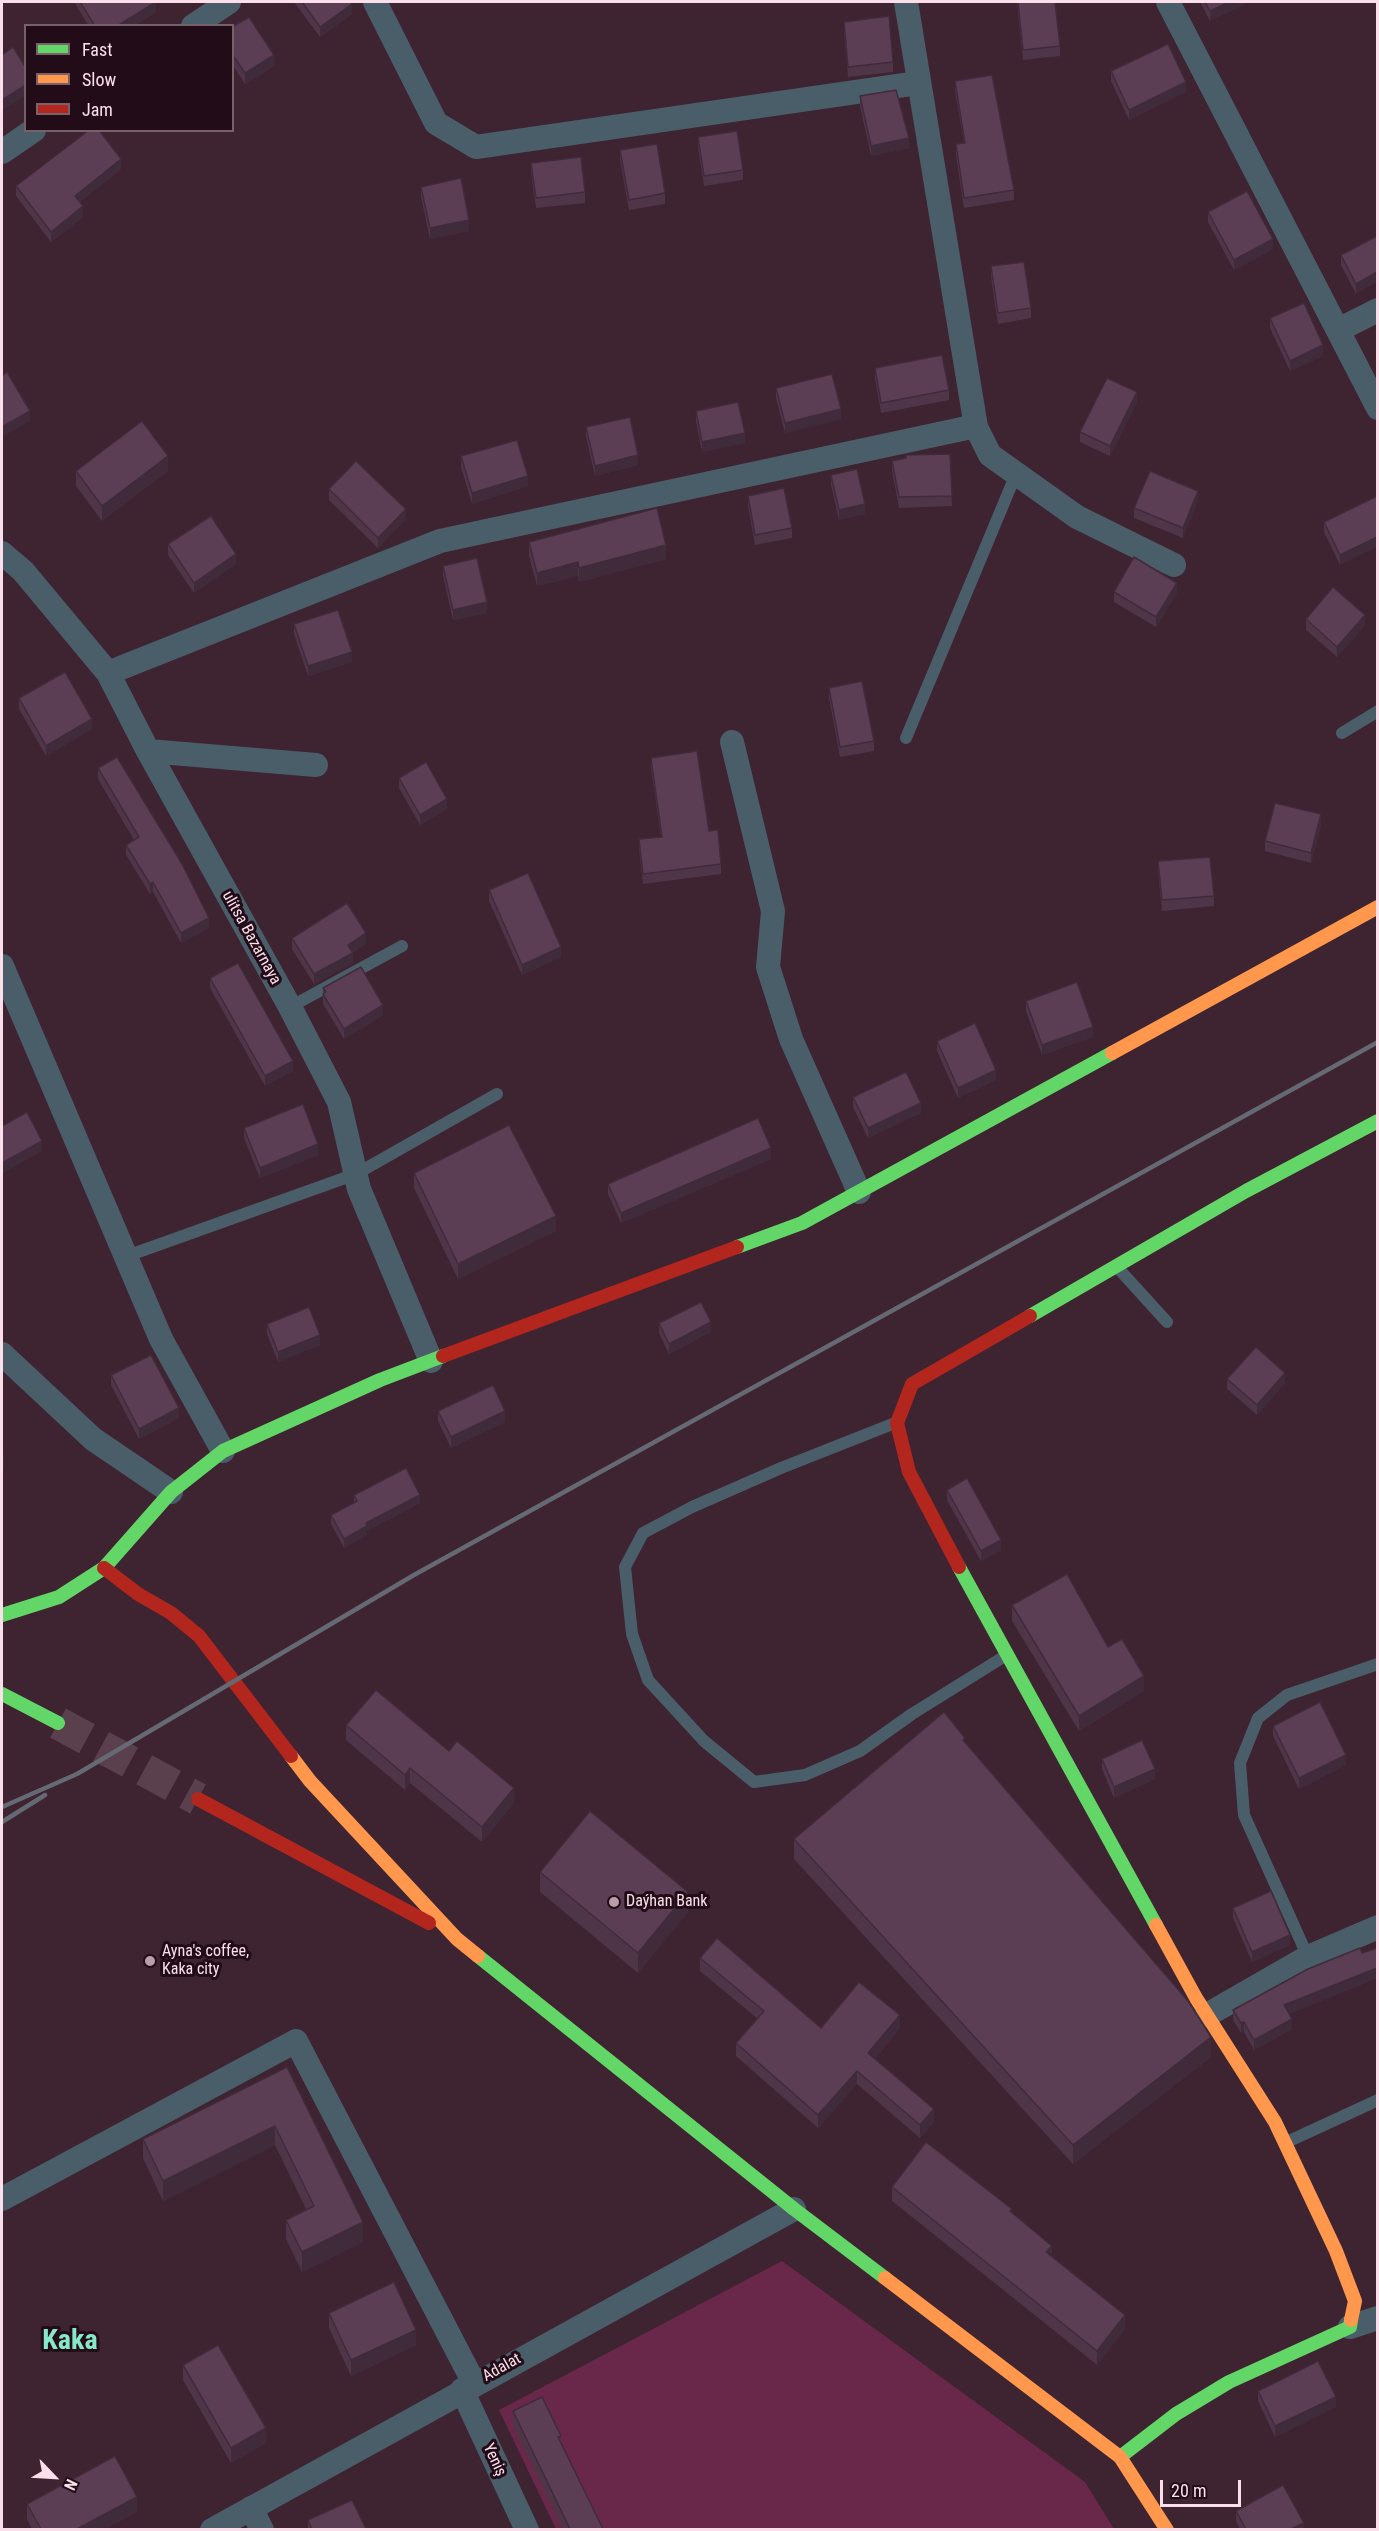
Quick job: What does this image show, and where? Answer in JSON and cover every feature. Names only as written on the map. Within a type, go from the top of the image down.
[{"type":"street","points":[[196,24],[229,2]]},
{"type":"street","points":[[375,2],[436,123],[476,147],[918,83]]},
{"type":"street","points":[[906,2],[976,426],[990,455],[1077,517],[1174,565]]},
{"type":"street","points":[[1168,2],[1377,408]]},
{"type":"street","points":[[2,152],[31,132]]},
{"type":"street","points":[[1338,330],[1377,310]]},
{"type":"street","points":[[108,673],[440,541],[976,426]]},
{"type":"street","name":"ulitsa Bazarnaya","points":[[2,553],[23,571],[108,673],[147,751],[290,1007],[339,1102],[359,1189],[431,1361]]},
{"type":"street","points":[[732,742],[773,910],[768,967],[791,1039],[859,1191]]},
{"type":"street","points":[[147,751],[316,765]]},
{"type":"street","points":[[2,1615],[59,1597],[104,1568],[171,1492],[223,1451],[380,1380],[802,1223],[1377,907]]},
{"type":"street","points":[[2,966],[161,1339],[223,1451]]},
{"type":"street","points":[[1350,2327],[1355,2301],[1336,2252],[1275,2121],[1207,2015],[1006,1655],[909,1472],[897,1423],[912,1384],[1246,1191],[1375,1126]]},
{"type":"street","points":[[2,1354],[93,1439],[171,1492]]},
{"type":"street","points":[[104,1568],[138,1594],[171,1612],[199,1636],[310,1780],[457,1939],[794,2209],[1120,2457],[1167,2529]]},
{"type":"street","points":[[2,1694],[58,1723]]},
{"type":"street","points":[[198,1799],[457,1939]]},
{"type":"street","points":[[1207,2015],[1308,1957],[1377,1927]]},
{"type":"street","name":"Yeniş","points":[[2,2199],[296,2041],[468,2387],[527,2529]]},
{"type":"street","name":"Adalat","points":[[212,2529],[794,2209]]},
{"type":"street","points":[[1120,2457],[1176,2414],[1229,2382],[1350,2327],[1377,2318]]},
{"type":"street","points":[[251,2508],[262,2529]]},
{"type":"lane","points":[[906,738],[1016,474]]},
{"type":"lane","points":[[1342,733],[1377,711]]},
{"type":"lane","points":[[290,1007],[402,946]]},
{"type":"lane","points":[[127,1256],[356,1174],[497,1094]]},
{"type":"lane","points":[[1116,1266],[1167,1322]]},
{"type":"lane","points":[[897,1423],[751,1481],[692,1507],[643,1533],[625,1568],[632,1634],[648,1680],[704,1741],[754,1782],[805,1775],[860,1750],[912,1714],[1006,1655]]},
{"type":"lane","points":[[1308,1957],[1244,1815],[1240,1763],[1258,1718],[1287,1695],[1377,1664]]},
{"type":"lane","points":[[1285,2143],[1377,2100]]},
{"type":"shaded area","points":[[782,2261],[1085,2482],[1114,2529],[556,2529],[499,2410]]},
{"type":"building","points":[[80,2],[156,2],[120,24],[94,24]]},
{"type":"building","points":[[302,2],[350,2],[352,4],[320,27]]},
{"type":"building","points":[[1018,2],[1055,2],[1060,46],[1023,50]]},
{"type":"building","points":[[1205,2],[1229,2],[1210,11]]},
{"type":"building","points":[[889,16],[893,62],[848,67],[844,22]]},
{"type":"building","points":[[249,17],[274,55],[245,73],[234,57],[234,26]]},
{"type":"building","points":[[1168,44],[1186,82],[1129,110],[1111,71]]},
{"type":"building","points":[[13,47],[24,65],[24,86],[2,100],[2,55]]},
{"type":"building","points":[[992,75],[1014,190],[964,198],[956,144],[965,143],[955,81]]},
{"type":"building","points":[[896,90],[909,138],[871,146],[860,96]]},
{"type":"building","points":[[737,131],[743,170],[704,176],[698,137]]},
{"type":"building","points":[[86,132],[101,132],[121,159],[75,196],[83,206],[51,232],[16,186]]},
{"type":"building","points":[[657,144],[665,193],[629,200],[620,150]]},
{"type":"building","points":[[581,157],[585,192],[536,198],[531,163]]},
{"type":"building","points":[[461,178],[469,220],[430,228],[421,187]]},
{"type":"building","points":[[1247,191],[1273,239],[1234,260],[1208,212]]},
{"type":"building","points":[[1377,236],[1377,272],[1356,284],[1341,255]]},
{"type":"building","points":[[1024,262],[1031,308],[998,313],[991,266]]},
{"type":"building","points":[[1304,303],[1323,345],[1290,361],[1270,318]]},
{"type":"building","points":[[942,355],[949,390],[881,403],[875,368]]},
{"type":"building","points":[[7,372],[30,411],[2,427],[2,376]]},
{"type":"building","points":[[832,374],[841,409],[785,423],[776,388]]},
{"type":"building","points":[[1107,378],[1137,392],[1110,446],[1080,432]]},
{"type":"building","points":[[738,402],[745,433],[702,442],[696,411]]},
{"type":"building","points":[[630,417],[638,455],[595,466],[586,427]]},
{"type":"building","points":[[142,421],[168,456],[102,506],[76,471]]},
{"type":"building","points":[[517,440],[528,476],[472,493],[461,456]]},
{"type":"building","points":[[950,454],[952,496],[899,497],[892,461],[906,458],[906,455]]},
{"type":"building","points":[[356,461],[406,509],[378,538],[329,489]]},
{"type":"building","points":[[857,469],[865,504],[839,510],[831,475]]},
{"type":"building","points":[[1150,471],[1198,491],[1183,528],[1134,508]]},
{"type":"building","points":[[784,488],[792,528],[755,535],[748,496]]},
{"type":"building","points":[[1377,496],[1377,537],[1340,555],[1324,522]]},
{"type":"building","points":[[657,508],[666,545],[579,568],[578,562],[537,573],[529,542]]},
{"type":"building","points":[[211,516],[236,554],[194,583],[168,544]]},
{"type":"building","points":[[1134,557],[1177,583],[1156,617],[1114,592]]},
{"type":"building","points":[[477,558],[487,602],[453,610],[443,566]]},
{"type":"building","points":[[1333,587],[1365,615],[1337,647],[1306,619]]},
{"type":"building","points":[[338,610],[352,652],[308,666],[294,624]]},
{"type":"building","points":[[65,672],[92,719],[46,746],[19,698]]},
{"type":"building","points":[[862,681],[874,741],[840,747],[829,688]]},
{"type":"building","points":[[697,751],[709,831],[718,830],[721,864],[643,874],[639,839],[662,837],[651,758]]},
{"type":"building","points":[[117,757],[182,864],[209,918],[181,933],[153,882],[150,884],[126,845],[139,837],[98,768]]},
{"type":"building","points":[[426,762],[447,799],[420,815],[399,778]]},
{"type":"building","points":[[1275,803],[1321,814],[1311,853],[1265,841]]},
{"type":"building","points":[[1210,857],[1214,896],[1162,900],[1158,861]]},
{"type":"building","points":[[528,873],[561,947],[522,965],[489,890]]},
{"type":"building","points":[[347,903],[366,933],[348,945],[353,953],[314,974],[292,938]]},
{"type":"building","points":[[238,963],[293,1061],[265,1076],[210,978]]},
{"type":"building","points":[[361,967],[383,1005],[344,1029],[323,994],[326,992],[323,988]]},
{"type":"building","points":[[1077,982],[1093,1027],[1042,1045],[1026,1001]]},
{"type":"building","points":[[975,1023],[996,1070],[958,1088],[937,1041]]},
{"type":"building","points":[[906,1072],[921,1103],[868,1128],[853,1097]]},
{"type":"building","points":[[303,1104],[318,1144],[260,1168],[244,1128]]},
{"type":"building","points":[[27,1112],[42,1141],[2,1163],[2,1126]]},
{"type":"building","points":[[758,1118],[771,1148],[621,1213],[608,1184]]},
{"type":"building","points":[[509,1125],[556,1216],[458,1264],[414,1173]]},
{"type":"building","points":[[701,1302],[711,1322],[669,1344],[659,1323]]},
{"type":"building","points":[[309,1307],[320,1335],[278,1352],[267,1324]]},
{"type":"building","points":[[1256,1347],[1285,1373],[1257,1405],[1227,1379]]},
{"type":"building","points":[[151,1355],[179,1408],[139,1429],[111,1375]]},
{"type":"building","points":[[493,1385],[505,1411],[451,1437],[438,1411]]},
{"type":"building","points":[[406,1468],[420,1495],[366,1523],[367,1526],[344,1539],[331,1515],[357,1501],[354,1495]]},
{"type":"building","points":[[967,1478],[1001,1540],[981,1551],[947,1490]]},
{"type":"building","points":[[1067,1574],[1108,1647],[1122,1639],[1144,1676],[1079,1716],[1012,1605]]},
{"type":"building","points":[[376,1690],[449,1751],[457,1741],[514,1788],[482,1827],[410,1768],[405,1775],[346,1725]]},
{"type":"building","points":[[1320,1702],[1346,1755],[1299,1778],[1273,1726]]},
{"type":"building","points":[[944,1712],[965,1738],[963,1740],[1188,2001],[1211,2037],[1073,2145],[794,1839]]},
{"type":"building","points":[[1142,1740],[1155,1769],[1114,1787],[1102,1759]]},
{"type":"building","name":"Daýhan Bank","points":[[590,1811],[688,1892],[638,1953],[540,1872]]},
{"type":"building","points":[[1271,1891],[1290,1935],[1252,1952],[1233,1908]]},
{"type":"building","points":[[717,1938],[821,2028],[859,1982],[900,2015],[868,2053],[934,2109],[920,2125],[857,2071],[818,2115],[736,2043],[764,2011],[700,1958]]},
{"type":"building","points":[[1360,1948],[1362,1953],[1377,1948],[1377,1968],[1284,2005],[1292,2019],[1254,2040],[1244,2022],[1241,2023],[1233,2010],[1308,1969]]},
{"type":"building","points":[[287,2067],[363,2222],[302,2252],[286,2220],[314,2206],[275,2126],[163,2181],[143,2139]]},
{"type":"building","points":[[926,2142],[1012,2209],[1010,2211],[1052,2246],[1046,2252],[1125,2315],[1097,2351],[892,2187]]},
{"type":"building","points":[[394,2282],[416,2330],[351,2360],[329,2313]]},
{"type":"building","points":[[218,2345],[266,2428],[231,2448],[183,2365]]},
{"type":"building","points":[[1318,2361],[1336,2397],[1275,2426],[1258,2391]]},
{"type":"building","points":[[542,2397],[561,2436],[558,2437],[603,2529],[570,2529],[513,2411]]},
{"type":"building","points":[[115,2456],[137,2497],[77,2529],[41,2529],[27,2504]]},
{"type":"building","points":[[1283,2485],[1304,2523],[1291,2529],[1246,2529],[1236,2511]]},
{"type":"building","points":[[352,2500],[366,2529],[312,2529],[308,2520]]},
{"type":"tunnel","points":[[58,1723],[198,1799]]},
{"type":"railway","points":[[2,1807],[77,1774],[414,1575],[1378,1042]]},
{"type":"railway","points":[[2,1822],[45,1795]]},
{"type":"traffic: fast","points":[[737,1247],[802,1223],[1112,1053]]},
{"type":"traffic: fast","points":[[1030,1316],[1246,1191],[1378,1121]]},
{"type":"traffic: fast","points":[[2,1615],[59,1597],[104,1568],[171,1492],[223,1451],[380,1380],[443,1356]]},
{"type":"traffic: fast","points":[[959,1567],[1156,1925]]},
{"type":"traffic: fast","points":[[2,1694],[58,1723]]},
{"type":"traffic: fast","points":[[478,1956],[794,2209],[885,2278]]},
{"type":"traffic: fast","points":[[1120,2457],[1176,2414],[1229,2382],[1350,2327],[1351,2320]]},
{"type":"traffic: slow","points":[[1112,1053],[1378,907]]},
{"type":"traffic: slow","points":[[291,1756],[310,1781],[457,1939],[478,1956]]},
{"type":"traffic: slow","points":[[1156,1925],[1196,1998],[1275,2122],[1336,2251],[1355,2301],[1351,2320]]},
{"type":"traffic: slow","points":[[885,2278],[1120,2457],[1167,2530]]},
{"type":"traffic: jam","points":[[443,1356],[737,1247]]},
{"type":"traffic: jam","points":[[959,1567],[909,1472],[897,1423],[912,1384],[1030,1316]]},
{"type":"traffic: jam","points":[[104,1568],[138,1594],[171,1613],[199,1636],[291,1756]]},
{"type":"traffic: jam","points":[[198,1799],[429,1923]]},
{"type":"place","name":"Daýhan Bank","points":[[614,1902]]},
{"type":"place","name":"Ayna's coffee, Kaka city","points":[[150,1961]]},
{"type":"district","name":"Kaka","points":[[70,2342]]}]
